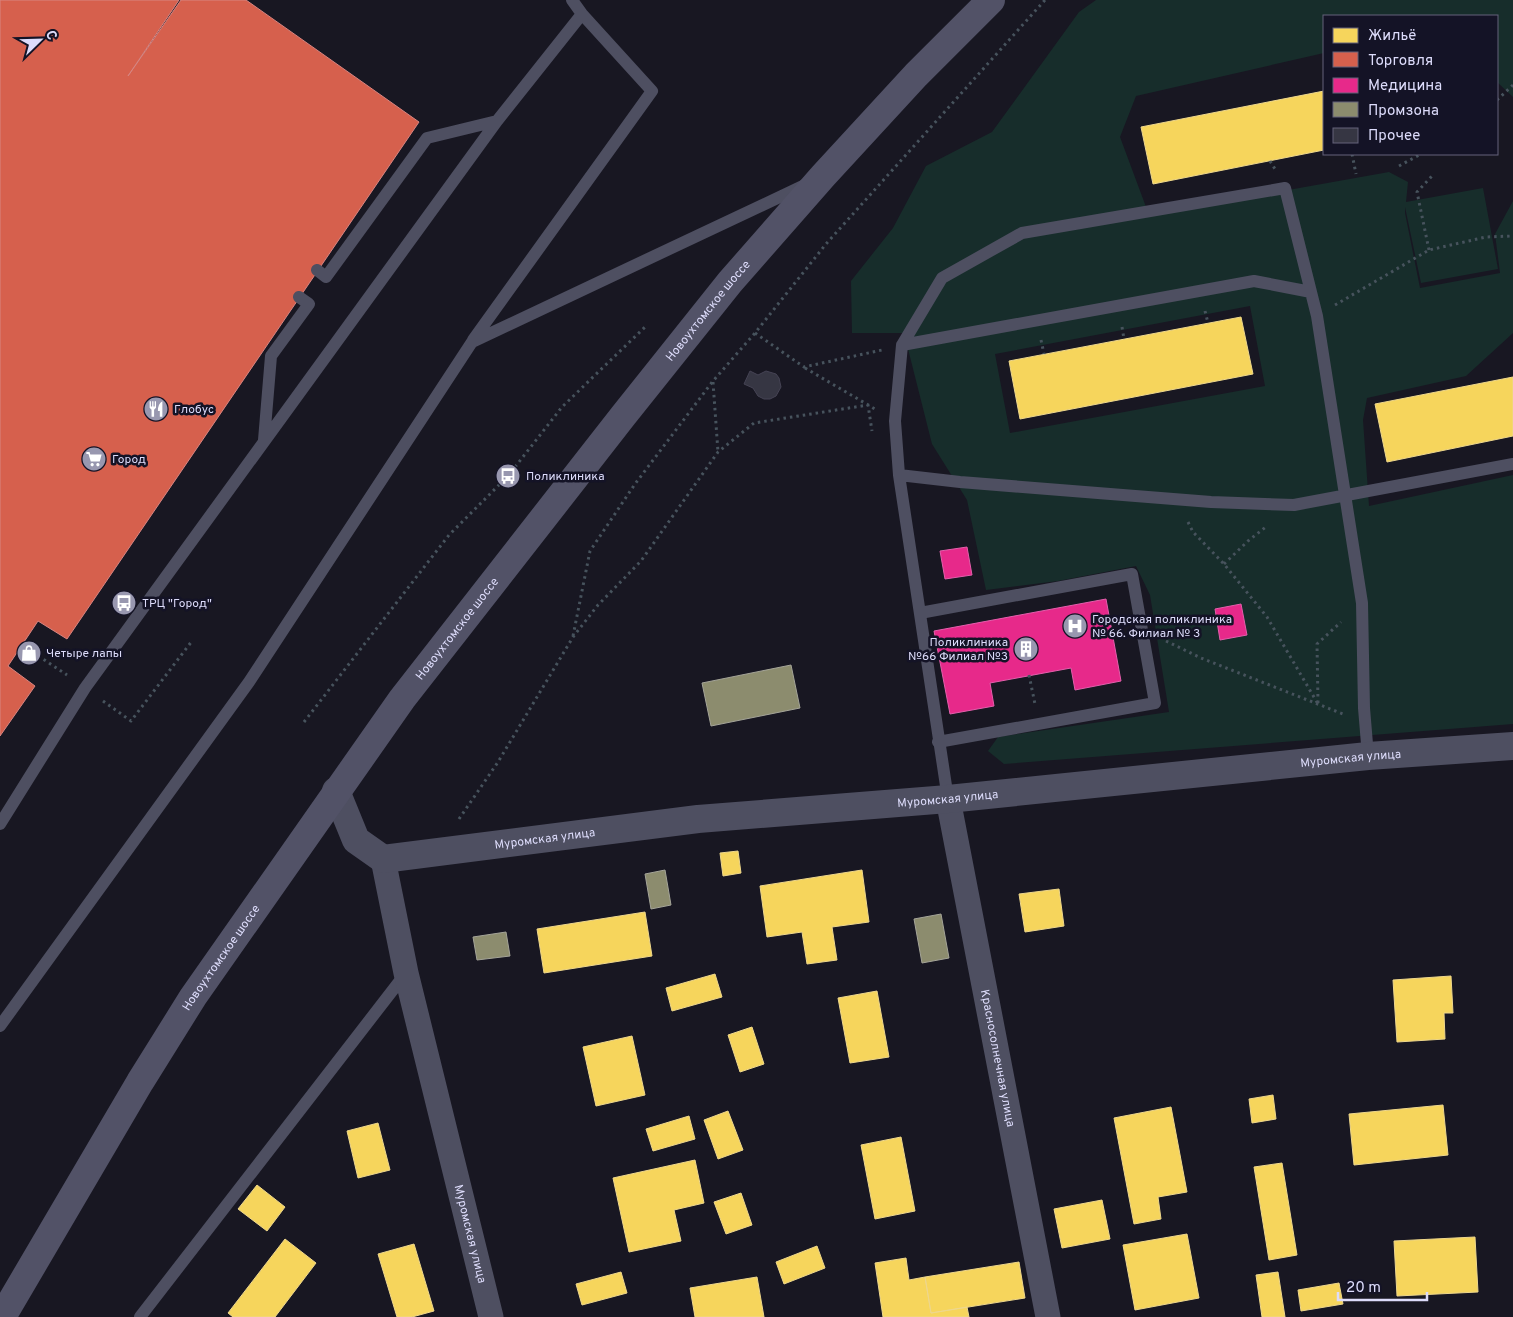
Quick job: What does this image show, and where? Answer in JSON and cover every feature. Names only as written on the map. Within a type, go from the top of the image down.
[{"type":"main road","name":"Новоухтомское шоссе","points":[[2,1317],[130,1099],[193,997],[336,791],[402,700],[730,282],[823,176],[916,76],[991,0]]},
{"type":"street","name":"Муромская улица","points":[[491,1317],[406,974],[383,859],[698,819],[948,799],[1368,756],[1513,746]]},
{"type":"street","points":[[336,791],[356,840],[383,859]]},
{"type":"street","name":"Красносолнечная улица","points":[[948,799],[1048,1317]]},
{"type":"lane","points":[[0,1026],[249,682],[472,342],[652,91],[582,14],[572,0]]},
{"type":"lane","points":[[0,824],[85,688],[497,121],[582,14]]},
{"type":"lane","points":[[317,270],[326,277],[427,138],[497,121]]},
{"type":"lane","points":[[472,342],[823,176]]},
{"type":"lane","points":[[948,799],[899,475],[895,421],[902,345],[942,278],[1022,233],[1285,188],[1317,316],[1362,603],[1364,708],[1368,756]]},
{"type":"lane","points":[[902,345],[1254,281],[1311,292]]},
{"type":"lane","points":[[264,442],[271,356],[309,304],[299,297]]},
{"type":"lane","points":[[899,475],[960,482],[1211,502],[1294,505],[1513,464]]},
{"type":"lane","points":[[920,613],[1132,574],[1155,702],[938,742]]},
{"type":"lane","points":[[140,1317],[406,974]]},
{"type":"path","points":[[573,637],[590,551],[635,484],[713,381],[755,333],[826,244],[1045,0]]},
{"type":"path","points":[[1498,99],[1513,84]]},
{"type":"path","points":[[1352,155],[1356,174]]},
{"type":"path","points":[[1399,166],[1419,155]]},
{"type":"path","points":[[1428,250],[1417,192],[1432,176]]},
{"type":"path","points":[[1317,316],[1428,250],[1486,237],[1513,236]]},
{"type":"path","points":[[304,722],[449,535],[508,476],[562,407],[645,327]]},
{"type":"path","points":[[755,333],[804,367],[895,421]]},
{"type":"path","points":[[804,367],[902,345]]},
{"type":"path","points":[[713,381],[718,452]]},
{"type":"path","points":[[436,853],[498,762],[573,637],[598,605],[640,561],[718,452],[754,423],[868,405]]},
{"type":"path","points":[[1177,499],[1193,532],[1224,564],[1267,617],[1318,704]]},
{"type":"path","points":[[1224,564],[1248,541],[1294,505]]},
{"type":"path","points":[[1318,704],[1317,644],[1362,603]]},
{"type":"path","points":[[1166,641],[1201,658],[1366,724]]},
{"type":"path","points":[[1029,675],[1039,724]]},
{"type":"green space","points":[[1096,0],[1513,0],[1513,97],[1498,83],[1498,15],[1323,15],[1323,53],[1136,96],[1120,137],[1149,215],[1389,172],[1408,182],[1406,202],[1483,188],[1498,269],[1421,283],[1405,207],[1420,288],[1500,273],[1495,234],[1513,201],[1513,333],[1466,376],[1367,398],[1363,420],[1369,506],[1513,475],[1513,724],[1004,764],[988,751],[998,737],[1169,712],[1150,595],[1136,566],[1058,581],[986,590],[967,500],[932,444],[904,333],[852,333],[851,281],[893,228],[926,166],[992,132],[1079,12]],"holes":[[[1250,306],[1265,386],[1010,433],[995,354]],[[1241,604],[1220,640],[1215,609]]]},
{"type":"building: Жильё","points":[[1323,91],[1323,150],[1153,184],[1141,127]]},
{"type":"building: Жильё","points":[[1241,317],[1253,374],[1020,419],[1009,361]]},
{"type":"building: Жильё","points":[[1513,377],[1513,436],[1387,462],[1375,404]]},
{"type":"building: Жильё","points":[[738,851],[741,873],[723,876],[720,853]]},
{"type":"building: Жильё","points":[[862,870],[869,922],[832,927],[837,960],[807,964],[802,932],[767,937],[760,886]]},
{"type":"building: Жильё","points":[[1059,889],[1064,926],[1025,932],[1019,894]]},
{"type":"building: Жильё","points":[[645,912],[652,956],[544,973],[537,929]]},
{"type":"building: Жильё","points":[[715,974],[722,997],[672,1011],[666,988]]},
{"type":"building: Жильё","points":[[1451,976],[1453,1013],[1444,1013],[1445,1039],[1397,1042],[1393,980]]},
{"type":"building: Жильё","points":[[877,991],[889,1057],[850,1063],[838,998]]},
{"type":"building: Жильё","points":[[752,1027],[764,1064],[740,1072],[728,1035]]},
{"type":"building: Жильё","points":[[632,1036],[645,1095],[596,1106],[583,1047]]},
{"type":"building: Жильё","points":[[1273,1095],[1276,1119],[1252,1123],[1249,1099]]},
{"type":"building: Жильё","points":[[1443,1105],[1448,1155],[1354,1165],[1349,1114]]},
{"type":"building: Жильё","points":[[1171,1107],[1187,1192],[1158,1197],[1161,1219],[1134,1224],[1114,1118]]},
{"type":"building: Жильё","points":[[728,1111],[743,1150],[718,1159],[704,1120]]},
{"type":"building: Жильё","points":[[689,1116],[695,1139],[653,1151],[646,1129]]},
{"type":"building: Жильё","points":[[378,1123],[390,1170],[358,1178],[347,1131]]},
{"type":"building: Жильё","points":[[901,1137],[915,1211],[875,1219],[861,1145]]},
{"type":"building: Жильё","points":[[695,1160],[704,1203],[674,1210],[681,1241],[629,1252],[613,1178]]},
{"type":"building: Жильё","points":[[1282,1163],[1297,1255],[1269,1260],[1254,1167]]},
{"type":"building: Жильё","points":[[257,1185],[285,1207],[267,1231],[238,1209]]},
{"type":"building: Жильё","points":[[741,1193],[752,1225],[726,1234],[714,1202]]},
{"type":"building: Жильё","points":[[1102,1200],[1110,1239],[1062,1248],[1054,1209]]},
{"type":"building: Жильё","points":[[1187,1234],[1199,1298],[1135,1310],[1123,1245]]},
{"type":"building: Жильё","points":[[1475,1237],[1478,1292],[1397,1296],[1394,1241]]},
{"type":"building: Жильё","points":[[285,1239],[316,1263],[275,1317],[233,1317],[228,1313]]},
{"type":"building: Жильё","points":[[414,1244],[434,1311],[412,1317],[397,1317],[378,1254]]},
{"type":"building: Жильё","points":[[817,1246],[825,1268],[784,1284],[776,1262]]},
{"type":"building: Жильё","points":[[906,1258],[909,1280],[925,1277],[931,1313],[967,1307],[969,1317],[883,1317],[875,1263]]},
{"type":"building: Жильё","points":[[1019,1262],[1025,1298],[931,1313],[925,1277]]},
{"type":"building: Жильё","points":[[621,1272],[627,1293],[582,1305],[576,1284]]},
{"type":"building: Жильё","points":[[1278,1272],[1285,1317],[1262,1317],[1256,1275]]},
{"type":"building: Жильё","points":[[757,1277],[764,1317],[695,1317],[690,1288]]},
{"type":"building: Жильё","points":[[1339,1283],[1343,1304],[1301,1311],[1298,1290]]},
{"type":"building: Торговля","name":"Город","points":[[0,0],[179,0],[128,76],[181,0],[246,0],[419,122],[67,639],[38,621],[8,666],[35,686],[0,736]]},
{"type":"building: Медицина","points":[[967,547],[972,575],[945,579],[940,551]]},
{"type":"building: Медицина","name":"Поликлиника №66 Филиал №3","points":[[1106,599],[1121,681],[1075,690],[1071,668],[990,683],[994,706],[950,714],[934,631]]},
{"type":"building: Медицина","points":[[1241,604],[1247,635],[1220,640],[1215,609]]},
{"type":"building: Промзона","points":[[791,665],[800,708],[711,726],[702,683]]},
{"type":"building: Промзона","points":[[665,870],[671,905],[651,909],[645,874]]},
{"type":"building: Промзона","points":[[941,914],[949,958],[922,963],[914,919]]},
{"type":"building: Промзона","points":[[506,932],[510,956],[477,960],[473,937]]},
{"type":"building: Прочее","points":[[750,371],[758,375],[766,371],[776,374],[781,387],[776,396],[764,399],[758,396],[753,388],[744,384]]},
{"type":"place","name":"Глобус","points":[[156,409]]},
{"type":"place","name":"Город","points":[[94,459]]},
{"type":"place","name":"Поликлиника","points":[[508,476]]},
{"type":"place","name":"ТРЦ \"Город\"","points":[[124,603]]},
{"type":"place","name":"Городская поликлиника № 66. Филиал № 3","points":[[1075,626]]},
{"type":"place","name":"Поликлиника №66 Филиал №3","points":[[1026,649]]},
{"type":"place","name":"Четыре лапы","points":[[29,653]]}]
